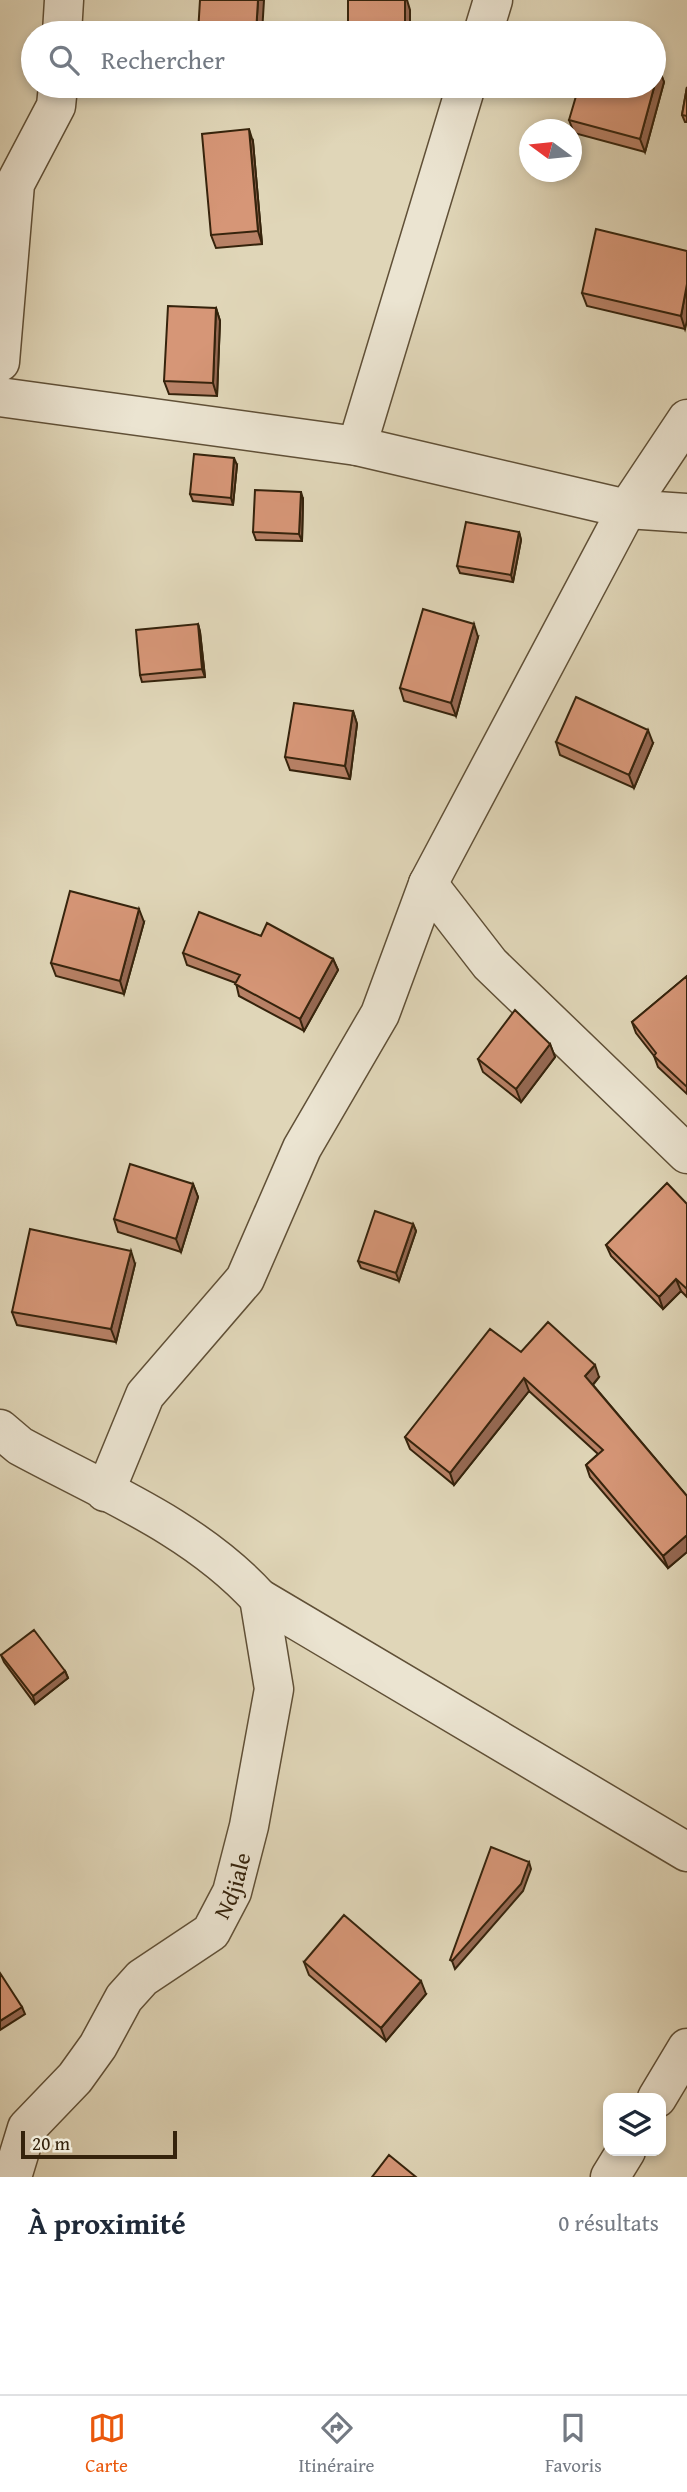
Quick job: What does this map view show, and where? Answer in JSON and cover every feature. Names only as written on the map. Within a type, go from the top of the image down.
[{"type":"street","points":[[63,21],[64,0]]},
{"type":"street","points":[[486,21],[493,0]]},
{"type":"street","points":[[0,180],[56,98]]},
{"type":"street","points":[[0,362],[15,184],[56,98]]},
{"type":"street","points":[[357,446],[463,98]]},
{"type":"street","points":[[0,397],[357,446],[627,509],[687,513]]},
{"type":"street","points":[[104,1492],[145,1395],[245,1279],[302,1148],[380,1014],[428,884],[627,509],[687,419]]},
{"type":"street","points":[[428,884],[490,964],[687,1154]]},
{"type":"street","points":[[0,1429],[20,1446],[181,1532],[235,1572],[259,1598],[687,1852]]},
{"type":"street","name":"Ndjiale","points":[[12,2177],[27,2128],[75,2078],[98,2046],[124,1998],[142,1978],[211,1932],[232,1892],[249,1826],[275,1689],[259,1598]]},
{"type":"street","points":[[660,2093],[687,2048]]},
{"type":"street","points":[[610,2177],[623,2156]]},
{"type":"building","points":[[200,0],[258,0],[257,21],[199,21]]},
{"type":"building","points":[[348,0],[405,0],[405,21],[348,21]]},
{"type":"building","points":[[687,87],[687,116],[682,115]]},
{"type":"building","points":[[575,98],[651,98],[640,139],[582,123],[582,119],[569,119]]},
{"type":"building","points":[[249,129],[258,231],[211,235],[202,134]]},
{"type":"building","points":[[596,229],[687,251],[687,284],[681,316],[582,293]]},
{"type":"building","points":[[168,306],[216,308],[213,383],[164,381]]},
{"type":"building","points":[[194,454],[234,458],[231,498],[190,494]]},
{"type":"building","points":[[255,490],[301,492],[299,534],[253,532]]},
{"type":"building","points":[[466,522],[519,532],[511,575],[457,566]]},
{"type":"building","points":[[423,609],[474,624],[451,703],[400,688]]},
{"type":"building","points":[[198,624],[202,669],[140,675],[136,630]]},
{"type":"building","points":[[576,697],[648,730],[629,775],[556,742]]},
{"type":"building","points":[[294,703],[353,711],[345,766],[285,757]]},
{"type":"building","points":[[70,891],[139,909],[120,981],[51,963]]},
{"type":"building","points":[[199,912],[261,936],[267,923],[333,959],[300,1019],[235,984],[240,975],[183,953]]},
{"type":"building","points":[[687,976],[687,1087],[654,1056],[656,1053],[632,1022]]},
{"type":"building","points":[[515,1010],[550,1044],[516,1089],[478,1059]]},
{"type":"building","points":[[130,1164],[193,1184],[176,1239],[114,1219]]},
{"type":"building","points":[[667,1183],[687,1204],[687,1289],[676,1279],[659,1297],[606,1245]]},
{"type":"building","points":[[375,1211],[413,1224],[396,1273],[358,1261]]},
{"type":"building","points":[[30,1229],[131,1251],[111,1329],[12,1312]]},
{"type":"building","points":[[548,1322],[595,1365],[585,1376],[687,1496],[687,1535],[663,1556],[586,1465],[603,1450],[524,1378],[450,1473],[405,1437],[490,1329],[521,1352]]},
{"type":"building","points":[[34,1630],[65,1671],[33,1696],[1,1655]]},
{"type":"building","points":[[491,1847],[529,1862],[521,1884],[452,1961],[450,1960]]},
{"type":"building","points":[[344,1915],[421,1981],[381,2028],[304,1962]]},
{"type":"building","points":[[0,1973],[22,2007],[0,2021]]},
{"type":"building","points":[[389,2155],[416,2177],[372,2177]]}]
